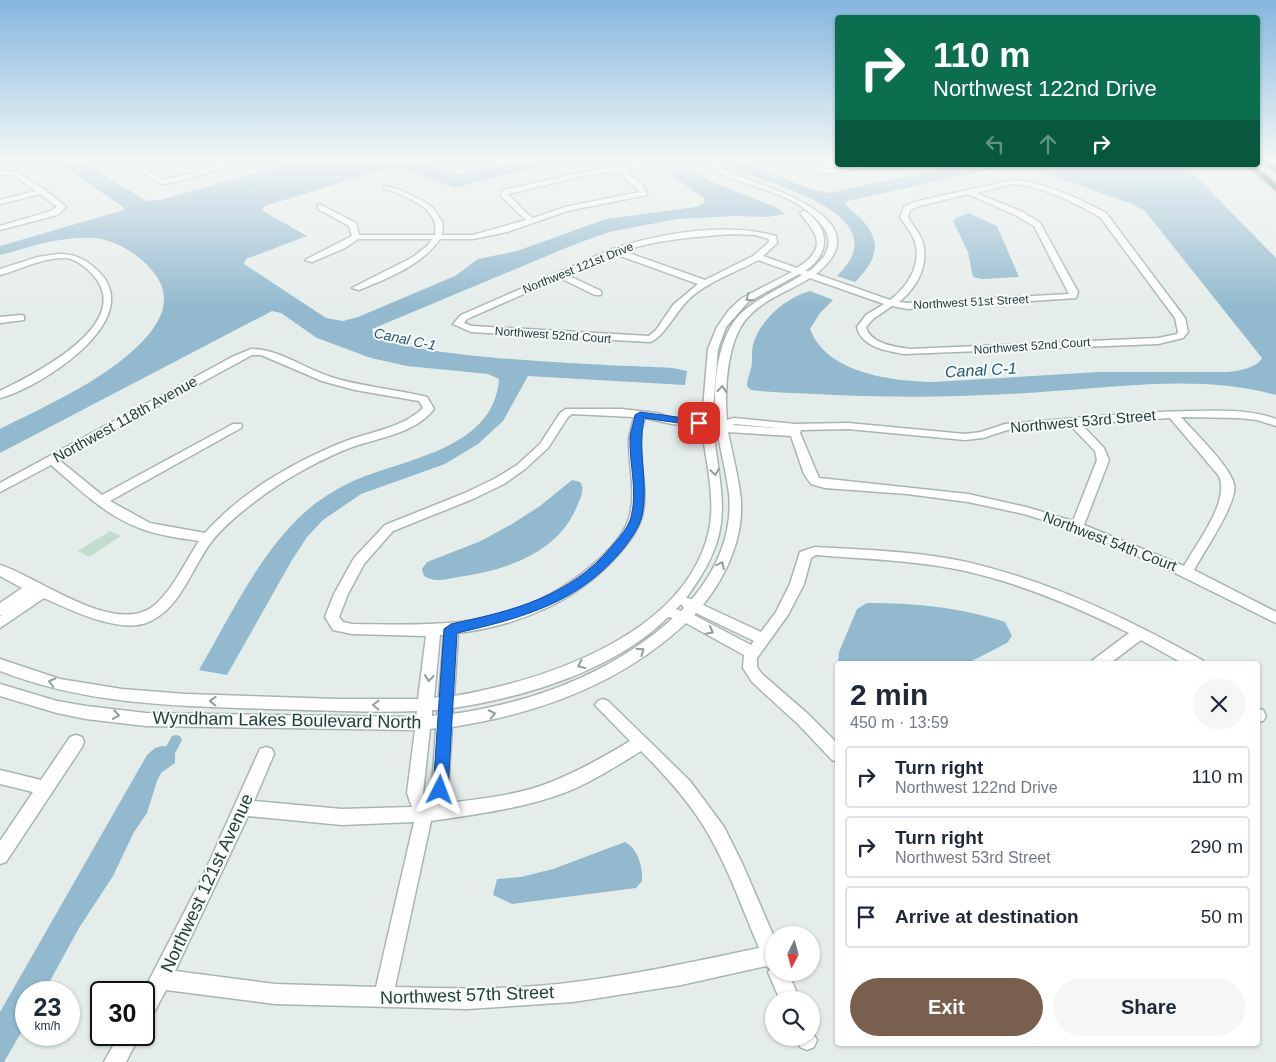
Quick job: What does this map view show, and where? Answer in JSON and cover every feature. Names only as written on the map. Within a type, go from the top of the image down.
[{"type":"street","points":[[0,228],[60,211],[62,209]]},
{"type":"street","points":[[324,209],[353,225],[356,237]]},
{"type":"street","points":[[356,288],[416,260],[430,249],[437,238],[438,223],[429,209]]},
{"type":"street","points":[[518,209],[531,220]]},
{"type":"street","points":[[309,260],[342,246],[356,237],[437,238],[490,234],[567,209]]},
{"type":"street","points":[[797,209],[811,219],[819,233],[821,247],[813,262],[802,276]]},
{"type":"street","points":[[802,276],[827,261],[833,246],[831,232],[824,222],[807,209]]},
{"type":"street","points":[[882,308],[900,297],[912,283],[921,262],[919,242],[904,217],[908,209]]},
{"type":"street","name":"Northwest 51st Street","points":[[755,259],[846,291],[890,303],[926,306],[1073,296],[1074,292],[1037,225],[1007,209]]},
{"type":"street","name":"Northwest 52nd Court","points":[[882,308],[865,321],[863,329],[866,336],[884,347],[910,352],[1099,342],[1158,341],[1180,336],[1183,332],[1180,318],[1108,219],[1091,209]]},
{"type":"street","name":"Northwest 121st Drive","points":[[458,324],[464,317],[560,274],[638,243],[684,235],[732,232],[767,234],[773,238],[773,243],[755,259]]},
{"type":"street","points":[[615,251],[705,282],[755,259]]},
{"type":"street","points":[[0,272],[52,257],[74,257],[105,281],[109,296],[107,311],[84,342],[59,363],[0,395]]},
{"type":"street","points":[[560,274],[598,293]]},
{"type":"street","name":"Wyndham Lakes Boulevard North","points":[[0,665],[28,676],[74,688],[156,699],[424,705],[445,703],[530,686],[582,665],[620,644],[666,611],[677,600],[708,552],[717,524],[718,488],[708,424],[714,345],[724,322],[743,302],[758,292],[802,276]]},
{"type":"street","name":"Wyndham Lakes Boulevard North","points":[[0,690],[60,707],[144,719],[422,723],[516,708],[588,682],[642,652],[690,612],[721,567],[734,532],[737,504],[722,425],[724,367],[732,332],[744,315],[760,301],[802,276]]},
{"type":"street","name":"Northwest 52nd Court","points":[[458,324],[471,329],[650,339],[656,337],[680,304],[705,282]]},
{"type":"street","name":"Northwest 51st Street","points":[[846,291],[882,308]]},
{"type":"street","points":[[0,320],[21,318]]},
{"type":"street","name":"Northwest 118th Avenue","points":[[0,488],[251,352],[262,352],[326,379],[355,387],[423,400],[427,404],[429,409],[414,421],[314,458],[274,481],[238,509],[208,538]]},
{"type":"street","name":"Northwest 53rd Street","points":[[434,629],[352,628],[338,626],[332,617],[341,594],[358,561],[389,528],[470,496],[500,481],[521,467],[544,446],[564,415],[570,410],[640,415],[672,421],[722,425],[734,430],[796,430],[821,425],[889,428],[965,437],[983,435],[1005,427],[1172,414],[1240,414],[1271,421]]},
{"type":"street","points":[[1172,414],[1225,475],[1230,486],[1228,495],[1212,530],[1186,570]]},
{"type":"street","points":[[424,814],[415,793],[434,629],[451,629],[511,616],[548,602],[582,582],[607,560],[626,538],[636,518],[639,478],[635,436],[640,415]]},
{"type":"street","points":[[1074,422],[1100,450],[1103,460],[1077,526]]},
{"type":"street","points":[[101,502],[185,453],[237,426]]},
{"type":"street","name":"Northwest 54th Court","points":[[796,430],[810,474],[815,481],[826,484],[927,492],[962,498],[1036,514],[1077,526],[1186,570],[1276,618]]},
{"type":"street","points":[[0,570],[37,591],[123,620],[142,619],[156,613],[165,603],[208,538],[161,531],[128,518],[101,502],[52,460]]},
{"type":"street","points":[[751,660],[797,584],[805,555],[815,551],[883,556],[963,566],[1032,585],[1089,606],[1141,632],[1191,661]]},
{"type":"street","points":[[0,610],[37,591]]},
{"type":"street","points":[[0,623],[37,591]]},
{"type":"street","points":[[677,600],[751,660],[757,678],[803,718],[835,753]]},
{"type":"street","points":[[666,611],[690,612],[764,640]]},
{"type":"street","points":[[383,998],[424,814],[440,790],[451,629]]},
{"type":"street","points":[[1102,661],[1141,632]]},
{"type":"street","points":[[603,705],[672,772],[707,815],[738,870],[765,940]]},
{"type":"street","points":[[0,856],[76,742]]},
{"type":"street","points":[[243,808],[342,817],[424,814],[492,805],[552,790],[599,768],[641,743]]},
{"type":"street","name":"Northwest 121st Avenue","points":[[155,990],[243,808],[266,754]]},
{"type":"street","points":[[0,777],[45,788]]},
{"type":"street","name":"Northwest 57th Street","points":[[161,979],[275,994],[467,999],[573,992],[765,964]]},
{"type":"street","points":[[115,1062],[124,1046]]},
{"type":"green space","points":[[110,531],[121,536],[89,557],[78,551]]},
{"type":"water","points":[[124,209],[262,209],[263,211],[307,236],[246,259],[244,264],[326,318],[343,321],[358,317],[455,276],[478,259],[517,251],[606,219],[683,209],[777,209],[785,214],[767,217],[735,216],[677,219],[609,232],[573,245],[372,329],[384,339],[415,347],[459,354],[562,363],[673,368],[687,371],[685,385],[528,376],[503,421],[478,444],[445,464],[361,494],[323,520],[307,537],[292,560],[227,675],[199,670],[246,587],[288,529],[314,504],[343,486],[417,459],[462,438],[480,423],[493,403],[499,379],[488,374],[407,366],[371,358],[317,338],[281,313],[272,311],[0,453],[0,429],[79,388],[117,363],[149,334],[162,311],[164,300],[163,290],[153,271],[134,254],[110,241],[93,238],[69,239],[0,255],[0,246],[124,210]]},
{"type":"water","points":[[827,209],[850,209],[869,228],[875,244],[872,260],[855,282],[837,276],[853,253],[853,234],[840,217]]},
{"type":"water","points":[[1140,209],[1228,209],[1276,258],[1276,395],[1222,385],[1194,384],[1138,385],[999,395],[917,397],[772,392],[751,390],[747,386],[752,365],[753,345],[761,327],[783,304],[810,291],[833,300],[820,313],[810,329],[819,344],[831,356],[863,372],[899,380],[933,382],[1099,372],[1228,372],[1237,371],[1256,364],[1262,358],[1145,211]]},
{"type":"water","points":[[969,213],[997,226],[1019,277],[982,279],[973,277],[968,252],[953,221]]},
{"type":"water","points":[[572,480],[580,482],[582,490],[580,499],[569,521],[545,547],[512,564],[495,570],[441,580],[424,576],[422,569],[427,562],[481,541],[512,524],[540,506]]},
{"type":"water","points":[[867,603],[920,605],[954,609],[1005,622],[1012,636],[1007,643],[972,661],[838,661],[839,652],[857,609]]},
{"type":"water","points":[[162,746],[175,748],[175,763],[161,773],[147,813],[134,832],[113,876],[79,928],[50,981],[18,981],[147,755],[155,748]]},
{"type":"water","points":[[625,842],[633,849],[642,870],[642,881],[636,888],[512,904],[493,895],[497,879],[521,877],[553,869]]},
{"type":"water","points":[[15,986],[15,1043],[4,1062],[0,1062],[0,1012]]},
{"type":"waterway","points":[[165,759],[176,740]]},
{"type":"route","points":[[440,790],[451,629],[478,625],[511,616],[548,602],[582,582],[607,560],[626,538],[636,518],[639,478],[635,436],[640,415],[656,416],[672,421],[699,423]]},
{"type":"water label","name":"Canal C-1","points":[[405,339]]},
{"type":"water label","name":"Canal C-1","points":[[981,370]]}]
